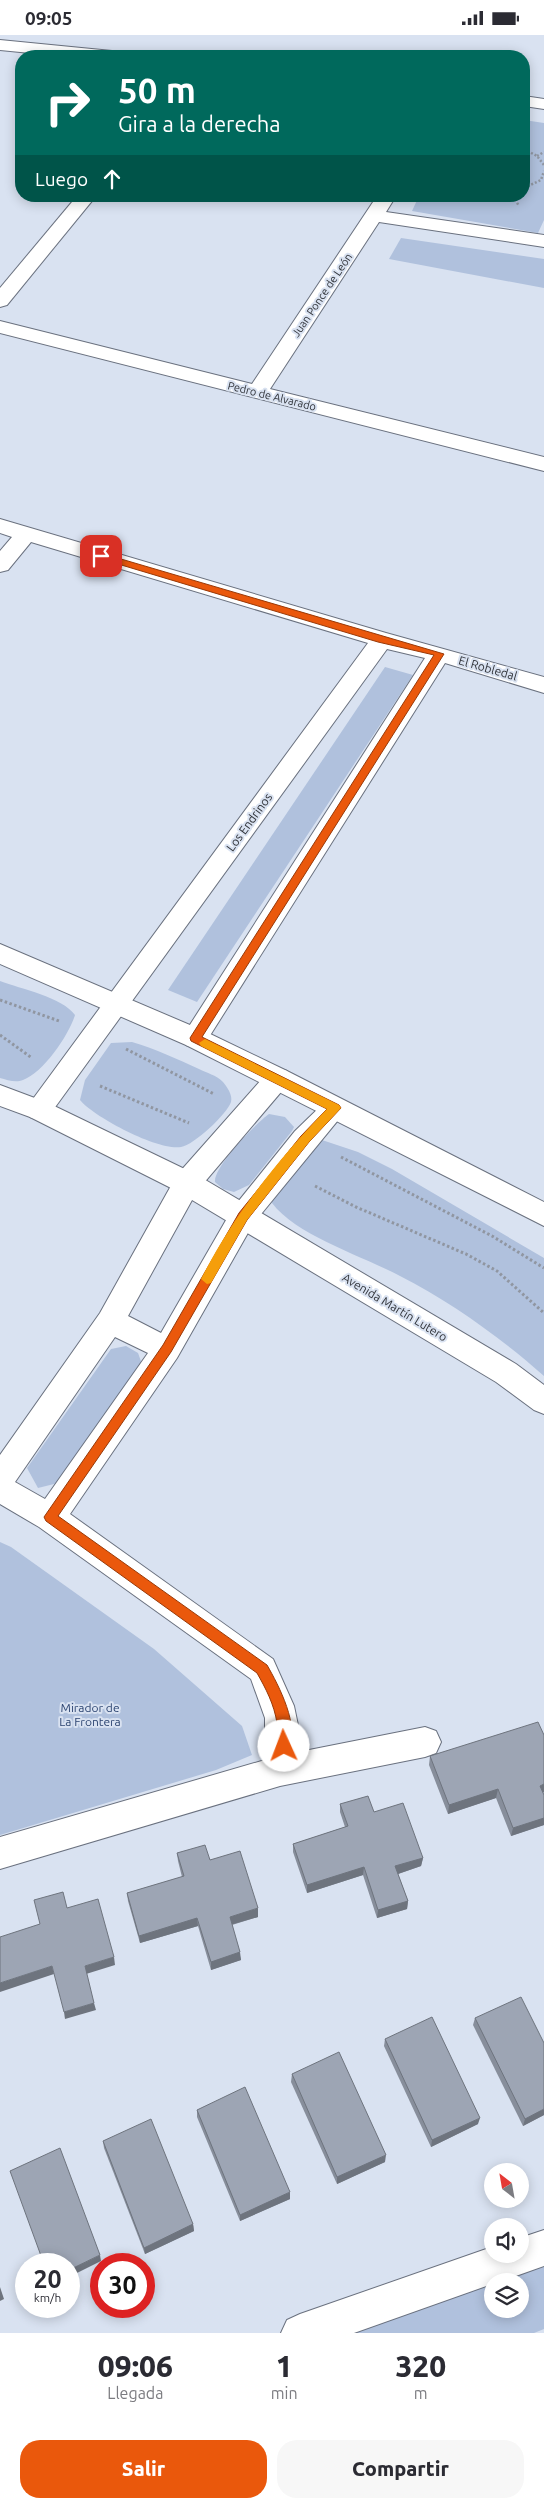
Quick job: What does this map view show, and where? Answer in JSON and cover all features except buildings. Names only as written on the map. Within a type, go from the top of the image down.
[{"type":"street","points":[[0,45],[51,50]]},
{"type":"street","points":[[530,102],[544,104]]},
{"type":"street","points":[[0,301],[82,202]]},
{"type":"street","name":"Juan Ponce de León","points":[[257,393],[383,202]]},
{"type":"street","points":[[374,216],[544,241]]},
{"type":"street","name":"Pedro de Alvarado","points":[[0,327],[540,463]]},
{"type":"street","points":[[540,463],[544,443]]},
{"type":"street","name":"El Robledal","points":[[0,526],[544,685]]},
{"type":"street","points":[[0,565],[26,534]]},
{"type":"street","name":"Los Endrinos","points":[[117,1005],[382,639]]},
{"type":"street","points":[[195,1038],[439,654]]},
{"type":"street","points":[[0,953],[195,1038],[278,1078],[544,1215]]},
{"type":"street","points":[[39,1110],[117,1005]]},
{"type":"street","points":[[0,1480],[110,1321],[186,1183],[278,1078]]},
{"type":"street","name":"Avenida Martín Lutero","points":[[0,1095],[39,1110],[186,1183],[506,1373],[544,1401]]},
{"type":"street","points":[[50,1517],[167,1349],[243,1216],[305,1139],[335,1108]]},
{"type":"street","points":[[110,1321],[167,1349]]},
{"type":"street","points":[[0,1489],[50,1517],[262,1669],[276,1695],[283,1722],[284,1746],[280,1771]]},
{"type":"street","points":[[0,1853],[280,1771],[424,1743]]},
{"type":"street","points":[[300,2333],[544,2248]]},
{"type":"path","points":[[530,152],[537,156],[544,165]]},
{"type":"path","points":[[537,156],[544,152]]},
{"type":"path","points":[[530,185],[541,179],[544,171]]},
{"type":"green space","points":[[530,121],[544,123],[544,220],[538,233],[412,211],[416,202],[530,202]]},
{"type":"green space","points":[[401,238],[544,259],[544,288],[389,259]]},
{"type":"green space","points":[[385,667],[413,675],[197,1002],[168,990]]},
{"type":"green space","points":[[0,981],[51,998],[61,1003],[75,1015],[67,1033],[47,1062],[31,1076],[20,1081],[0,1078]]},
{"type":"green space","points":[[132,1042],[166,1054],[214,1076],[223,1082],[229,1091],[231,1102],[228,1107],[194,1141],[181,1147],[157,1144],[127,1131],[98,1115],[80,1100],[85,1080],[111,1043]]},
{"type":"green space","points":[[269,1114],[285,1117],[294,1127],[292,1131],[249,1185],[234,1192],[223,1189],[215,1182],[216,1175],[221,1166],[255,1126]]},
{"type":"green space","points":[[322,1140],[358,1152],[392,1169],[544,1258],[544,1376],[511,1348],[438,1297],[385,1268],[314,1235],[297,1226],[283,1215],[272,1203],[274,1190],[315,1142]]},
{"type":"green space","points":[[126,1346],[138,1353],[142,1364],[62,1482],[38,1488],[27,1468],[111,1349]]},
{"type":"green space","name":"Mirador de La Frontera","points":[[0,1542],[11,1547],[154,1649],[242,1726],[252,1755],[216,1770],[0,1835]]},
{"type":"green space","points":[[544,2266],[544,2329],[534,2333],[341,2333],[484,2286],[484,2318],[529,2318],[529,2273],[522,2273]]},
{"type":"slow traffic","points":[[205,1043],[335,1108],[305,1139],[243,1216],[207,1279]]},
{"type":"route","points":[[101,556],[439,654],[195,1038],[335,1108],[305,1139],[243,1216],[167,1349],[50,1517],[262,1669],[276,1695],[283,1722],[284,1746]]}]
